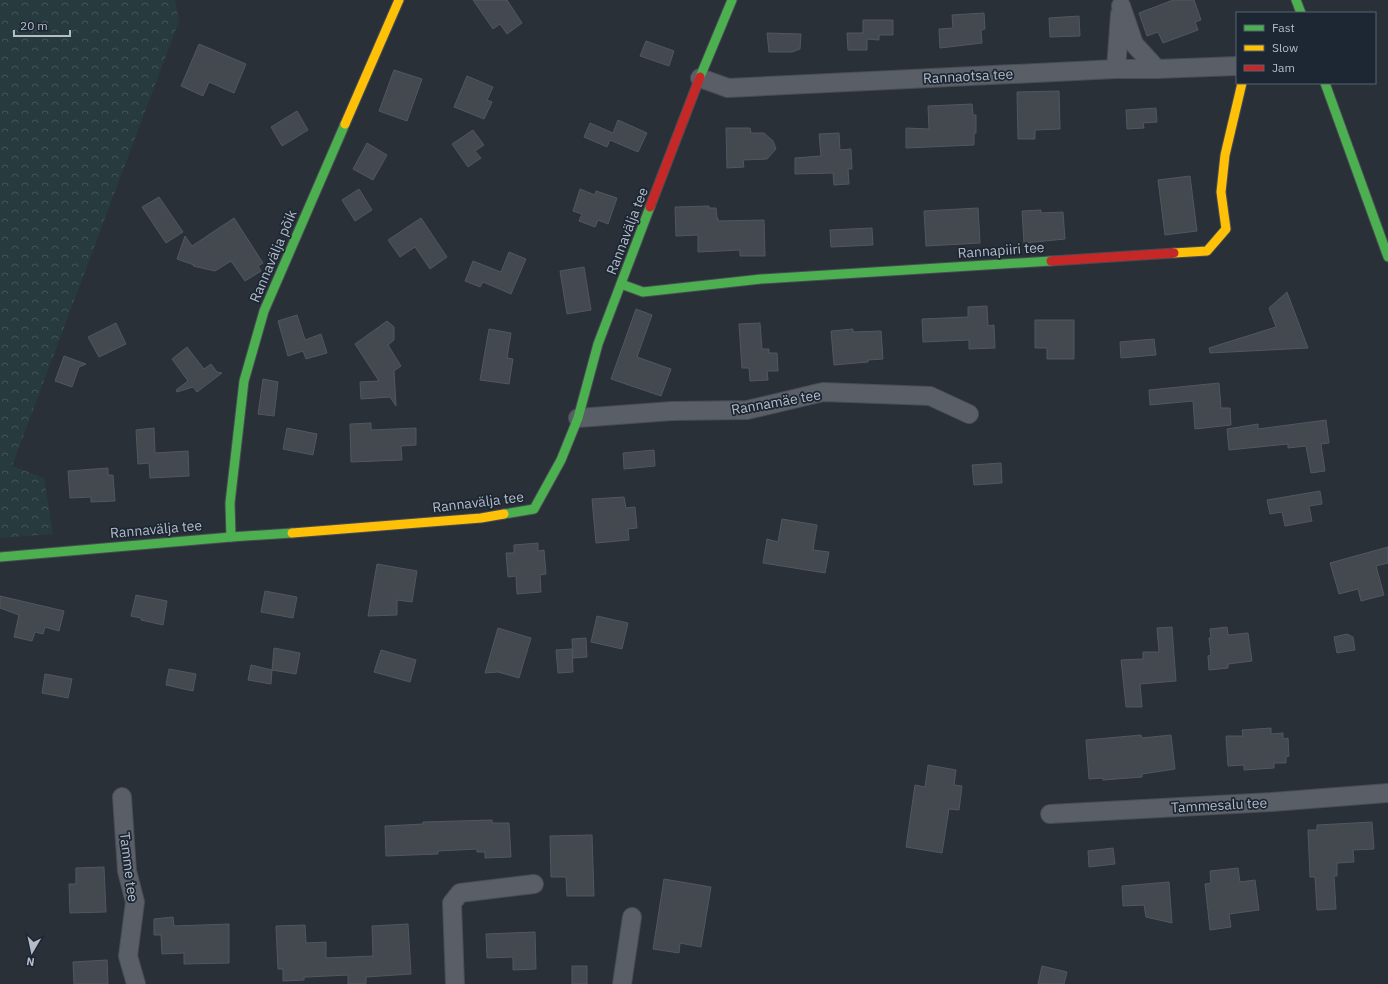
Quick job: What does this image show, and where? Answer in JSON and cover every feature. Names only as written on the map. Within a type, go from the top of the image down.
[{"type":"street","name":"Rannavälja põik","points":[[231,537],[230,503],[244,381],[264,311],[399,0]]},
{"type":"street","name":"Rannavälja tee","points":[[0,557],[231,537],[481,518],[534,508],[561,460],[578,418],[598,344],[700,78],[732,0]]},
{"type":"street","points":[[1296,0],[1301,12]]},
{"type":"street","points":[[1116,69],[1120,3]]},
{"type":"street","points":[[1120,3],[1134,44],[1157,69]]},
{"type":"street","name":"Rannaotsa tee","points":[[700,78],[728,88],[1116,69],[1236,66]]},
{"type":"street","name":"Rannapiiri tee","points":[[621,284],[643,292],[769,278],[1207,250],[1226,229],[1221,192],[1225,155],[1242,84]]},
{"type":"street","points":[[1325,84],[1388,257]]},
{"type":"street","name":"Rannamäe tee","points":[[578,418],[672,412],[746,410],[823,392],[930,396],[969,414]]},
{"type":"street","name":"Tammesalu tee","points":[[1050,814],[1388,794]]},
{"type":"street","name":"Tamme tee","points":[[122,797],[127,871],[135,902],[128,956],[136,984]]},
{"type":"street","points":[[455,984],[452,903],[460,893],[534,884]]},
{"type":"street","points":[[622,984],[632,917]]},
{"type":"green space","points":[[0,0],[175,0],[179,21],[12,466],[44,478],[53,534],[0,538]]},
{"type":"building","points":[[473,0],[507,0],[522,23],[507,34],[500,24],[493,29]]},
{"type":"building","points":[[1173,0],[1194,0],[1201,20],[1195,22],[1198,30],[1163,43],[1158,32],[1147,36],[1139,13]]},
{"type":"building","points":[[984,13],[985,29],[981,30],[982,43],[940,48],[939,29],[953,28],[952,15]]},
{"type":"building","points":[[1079,16],[1080,36],[1050,37],[1049,18]]},
{"type":"building","points":[[863,20],[893,20],[893,35],[879,35],[879,40],[867,39],[867,50],[848,50],[847,33],[863,33]]},
{"type":"building","points":[[767,33],[801,34],[800,49],[792,52],[769,52]]},
{"type":"building","points":[[646,41],[674,51],[669,66],[640,56]]},
{"type":"building","points":[[199,44],[246,64],[234,93],[209,82],[203,96],[181,86]]},
{"type":"building","points":[[394,70],[422,79],[407,121],[379,111]]},
{"type":"building","points":[[467,76],[493,87],[487,100],[492,102],[484,119],[454,107]]},
{"type":"building","points":[[1059,91],[1060,129],[1035,130],[1035,139],[1018,139],[1017,92]]},
{"type":"building","points":[[972,104],[973,115],[976,115],[974,145],[906,148],[906,128],[929,129],[928,106]]},
{"type":"building","points":[[1156,108],[1157,122],[1143,123],[1144,128],[1127,129],[1126,110]]},
{"type":"building","points":[[297,111],[308,130],[282,146],[271,127]]},
{"type":"building","points":[[618,120],[647,133],[638,152],[610,140],[607,147],[584,137],[590,123],[613,133]]},
{"type":"building","points":[[726,128],[750,128],[751,133],[764,133],[773,141],[776,149],[767,159],[743,160],[744,167],[727,168]]},
{"type":"building","points":[[473,130],[484,145],[475,151],[481,158],[468,167],[452,144]]},
{"type":"building","points":[[839,133],[840,150],[851,149],[852,169],[848,169],[849,184],[834,185],[833,173],[795,174],[795,158],[821,156],[819,134]]},
{"type":"building","points":[[367,143],[387,155],[373,180],[353,169]]},
{"type":"building","points":[[1190,176],[1197,231],[1165,235],[1158,180]]},
{"type":"building","points":[[359,189],[372,210],[355,221],[342,200]]},
{"type":"building","points":[[580,189],[595,195],[596,191],[617,198],[608,224],[598,220],[595,227],[579,221],[582,214],[573,211]]},
{"type":"building","points":[[159,197],[183,232],[166,243],[142,207]]},
{"type":"building","points":[[709,206],[709,208],[716,208],[718,221],[764,220],[765,256],[740,256],[740,250],[698,252],[698,235],[676,236],[675,207]]},
{"type":"building","points":[[978,208],[980,243],[926,246],[924,211]]},
{"type":"building","points":[[1041,210],[1041,213],[1063,212],[1065,239],[1024,243],[1022,211]]},
{"type":"building","points":[[234,218],[263,263],[258,266],[261,271],[245,281],[231,261],[215,271],[193,266],[194,265],[177,259],[185,236],[192,246]]},
{"type":"building","points":[[421,218],[447,257],[430,269],[415,247],[400,257],[388,240]]},
{"type":"building","points":[[872,228],[873,245],[831,247],[830,230]]},
{"type":"building","points":[[509,252],[526,259],[511,294],[483,282],[480,287],[465,281],[473,261],[501,272]]},
{"type":"building","points":[[584,267],[591,310],[567,314],[560,271]]},
{"type":"building","points":[[1287,292],[1308,348],[1210,353],[1209,348],[1276,327],[1269,308]]},
{"type":"building","points":[[987,306],[988,326],[994,325],[995,348],[969,349],[969,340],[923,342],[922,319],[968,317],[968,307]]},
{"type":"building","points":[[636,309],[652,315],[637,357],[671,369],[661,396],[611,379]]},
{"type":"building","points":[[297,315],[305,340],[321,334],[327,353],[306,359],[303,351],[288,356],[278,321]]},
{"type":"building","points":[[1035,320],[1074,320],[1074,359],[1047,359],[1047,348],[1035,348]]},
{"type":"building","points":[[387,321],[394,327],[394,340],[388,345],[401,366],[394,371],[396,406],[390,397],[361,399],[360,382],[379,381],[355,344]]},
{"type":"building","points":[[116,323],[126,344],[99,357],[88,337]]},
{"type":"building","points":[[760,323],[762,349],[769,349],[769,353],[777,353],[778,371],[767,371],[768,380],[750,381],[749,368],[742,368],[739,324]]},
{"type":"building","points":[[489,329],[511,333],[507,358],[513,359],[509,384],[480,380]]},
{"type":"building","points":[[853,329],[853,332],[881,331],[883,359],[834,365],[831,331]]},
{"type":"building","points":[[1154,339],[1156,355],[1121,358],[1120,342]]},
{"type":"building","points":[[187,347],[204,369],[211,364],[217,372],[222,373],[197,392],[193,387],[177,392],[176,390],[188,381],[172,359]]},
{"type":"building","points":[[64,356],[86,364],[79,367],[72,387],[55,381]]},
{"type":"building","points":[[263,379],[278,382],[274,416],[258,414]]},
{"type":"building","points":[[1219,383],[1221,408],[1230,408],[1231,425],[1195,429],[1193,401],[1150,405],[1149,390]]},
{"type":"building","points":[[1326,420],[1329,443],[1321,444],[1325,471],[1311,473],[1306,446],[1288,448],[1288,444],[1229,450],[1227,429],[1258,424],[1258,429]]},
{"type":"building","points":[[371,423],[371,430],[416,428],[416,445],[401,446],[402,460],[351,462],[350,424]]},
{"type":"building","points":[[154,428],[155,453],[188,451],[189,476],[150,478],[149,463],[138,464],[136,430]]},
{"type":"building","points":[[287,428],[317,434],[313,455],[283,449]]},
{"type":"building","points":[[654,450],[655,466],[624,469],[623,453]]},
{"type":"building","points":[[1001,463],[1002,483],[974,485],[972,465]]},
{"type":"building","points":[[108,468],[108,475],[113,475],[115,501],[91,502],[91,497],[70,498],[68,471]]},
{"type":"building","points":[[1320,491],[1322,504],[1309,506],[1312,521],[1285,526],[1282,512],[1270,514],[1267,500]]},
{"type":"building","points":[[624,497],[626,508],[635,507],[637,528],[628,529],[629,540],[596,543],[592,499]]},
{"type":"building","points":[[782,519],[817,525],[813,550],[829,552],[825,573],[763,563],[767,539],[778,542]]},
{"type":"building","points":[[538,543],[538,551],[544,550],[546,574],[540,575],[541,592],[517,594],[516,576],[508,577],[506,553],[514,553],[514,545]]},
{"type":"building","points":[[1388,547],[1388,563],[1376,566],[1384,595],[1361,601],[1358,589],[1339,594],[1330,563]]},
{"type":"building","points":[[377,564],[417,571],[412,602],[397,600],[397,615],[368,616]]},
{"type":"building","points":[[265,591],[297,597],[293,618],[261,612]]},
{"type":"building","points":[[136,595],[167,601],[163,625],[131,616]]},
{"type":"building","points":[[0,596],[64,611],[59,631],[45,627],[43,634],[35,632],[32,641],[14,637],[19,615],[0,608]]},
{"type":"building","points":[[597,616],[628,623],[622,649],[591,642]]},
{"type":"building","points":[[1172,627],[1176,681],[1140,684],[1142,707],[1126,707],[1121,660],[1143,659],[1143,652],[1159,652],[1157,628]]},
{"type":"building","points":[[1227,627],[1228,635],[1248,633],[1252,661],[1228,664],[1228,668],[1209,670],[1208,656],[1211,655],[1209,638],[1211,638],[1210,629]]},
{"type":"building","points":[[498,628],[531,638],[519,678],[498,672],[485,673]]},
{"type":"building","points":[[1347,634],[1353,637],[1355,650],[1337,653],[1334,637]]},
{"type":"building","points":[[586,638],[587,657],[573,658],[572,639]]},
{"type":"building","points":[[274,648],[300,653],[296,674],[272,670]]},
{"type":"building","points":[[572,649],[573,672],[558,673],[556,650]]},
{"type":"building","points":[[381,650],[416,660],[410,682],[374,672]]},
{"type":"building","points":[[251,665],[272,670],[271,684],[248,680]]},
{"type":"building","points":[[169,669],[196,674],[193,691],[166,685]]},
{"type":"building","points":[[45,674],[72,679],[68,698],[42,693]]},
{"type":"building","points":[[1271,728],[1271,734],[1283,733],[1283,739],[1288,738],[1289,756],[1286,757],[1286,763],[1274,763],[1274,768],[1244,770],[1244,765],[1228,766],[1226,736],[1243,736],[1242,730]]},
{"type":"building","points":[[1141,735],[1142,738],[1171,735],[1175,769],[1142,774],[1142,777],[1103,780],[1103,778],[1089,779],[1086,740]]},
{"type":"building","points":[[928,765],[956,770],[954,785],[962,786],[959,810],[949,809],[942,853],[906,847],[915,785],[925,787]]},
{"type":"building","points":[[492,820],[492,823],[509,823],[511,857],[485,858],[485,852],[477,852],[477,849],[438,851],[438,854],[386,856],[385,826],[423,824],[423,822]]},
{"type":"building","points":[[1372,822],[1374,849],[1353,850],[1354,862],[1337,863],[1337,876],[1334,876],[1336,909],[1317,910],[1315,877],[1310,877],[1308,830],[1317,830],[1317,825]]},
{"type":"building","points":[[592,835],[594,896],[567,896],[566,877],[551,877],[550,836]]},
{"type":"building","points":[[1113,848],[1115,864],[1089,867],[1088,851]]},
{"type":"building","points":[[104,867],[106,912],[70,913],[69,884],[76,884],[76,868]]},
{"type":"building","points":[[1238,868],[1240,882],[1255,880],[1259,910],[1229,914],[1231,927],[1210,930],[1205,884],[1211,883],[1210,871]]},
{"type":"building","points":[[664,879],[711,887],[701,947],[680,943],[679,953],[653,949]]},
{"type":"building","points":[[1169,882],[1172,923],[1146,917],[1144,905],[1123,906],[1122,886]]},
{"type":"building","points":[[173,917],[174,926],[229,924],[229,963],[184,964],[184,953],[162,954],[161,935],[154,935],[154,919]]},
{"type":"building","points":[[408,924],[411,974],[366,977],[366,984],[348,984],[348,975],[304,977],[304,980],[283,981],[283,969],[278,969],[276,926],[305,925],[306,943],[326,942],[326,958],[373,956],[372,926]]},
{"type":"building","points":[[535,932],[536,969],[513,970],[513,957],[487,958],[486,934]]},
{"type":"building","points":[[107,960],[108,984],[74,984],[73,962]]},
{"type":"building","points":[[572,966],[587,966],[587,984],[572,984]]},
{"type":"building","points":[[1042,966],[1067,972],[1064,984],[1038,984]]},
{"type":"traffic: fast","points":[[700,77],[732,0]]},
{"type":"traffic: fast","points":[[1296,0],[1301,12]]},
{"type":"traffic: fast","points":[[1325,84],[1388,257]]},
{"type":"traffic: fast","points":[[231,537],[230,503],[244,381],[264,311],[345,124]]},
{"type":"traffic: fast","points":[[504,514],[534,509],[561,460],[578,418],[598,344],[650,207]]},
{"type":"traffic: fast","points":[[621,284],[643,292],[761,279],[1051,261]]},
{"type":"traffic: fast","points":[[0,557],[292,533]]},
{"type":"traffic: slow","points":[[345,124],[399,0]]},
{"type":"traffic: slow","points":[[1174,253],[1207,251],[1226,229],[1221,192],[1225,155],[1242,84]]},
{"type":"traffic: slow","points":[[292,533],[481,518],[504,514]]},
{"type":"traffic: jam","points":[[650,207],[700,77]]},
{"type":"traffic: jam","points":[[1051,261],[1174,253]]}]
